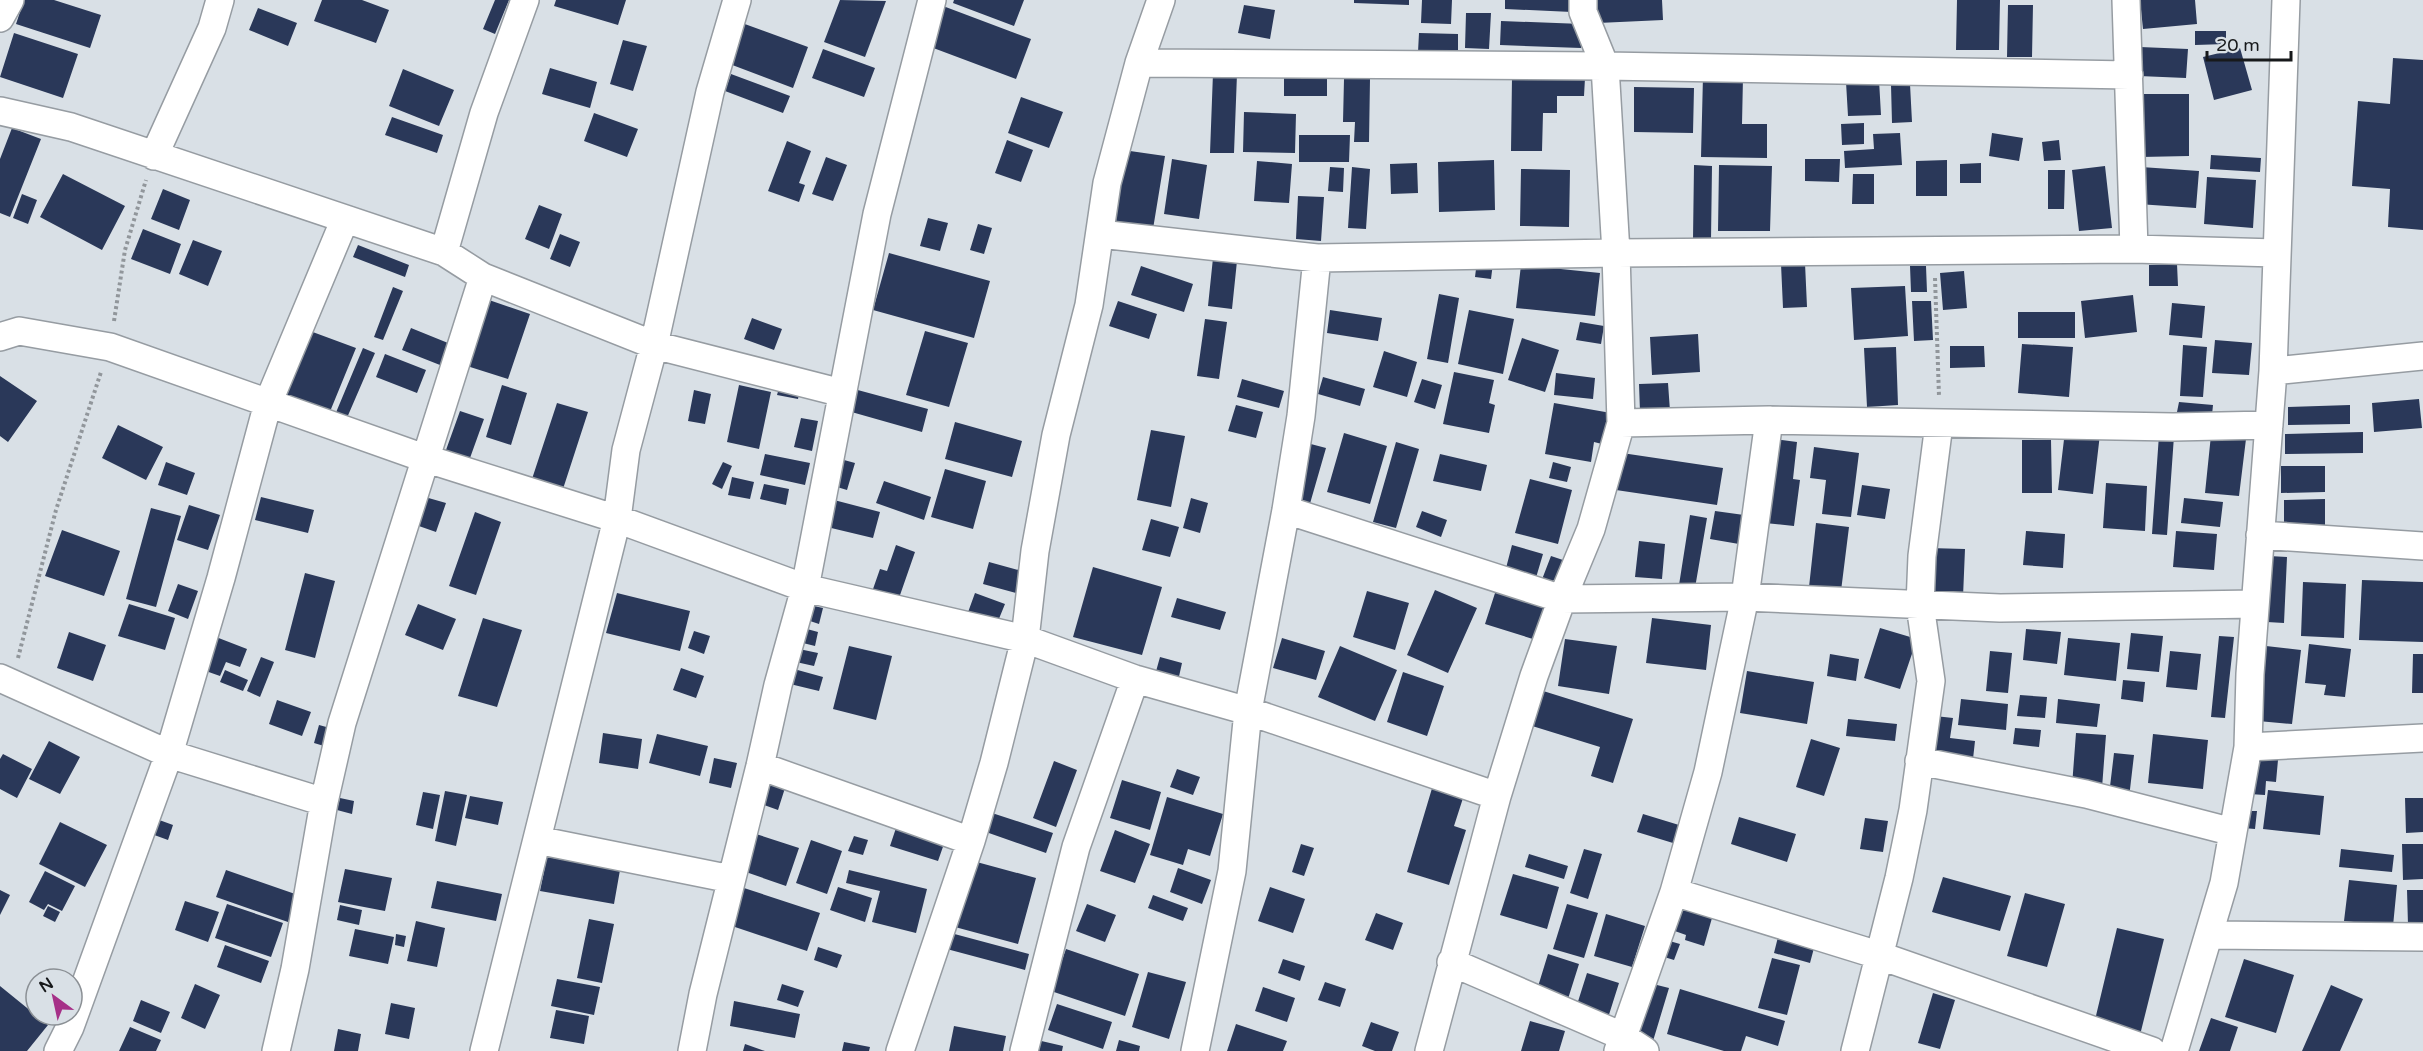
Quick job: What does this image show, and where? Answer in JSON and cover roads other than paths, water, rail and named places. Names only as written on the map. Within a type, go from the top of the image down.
[{"type":"street","points":[[0,18],[10,0]]},
{"type":"street","points":[[153,156],[212,28],[220,0]]},
{"type":"street","points":[[444,252],[484,113],[525,0]]},
{"type":"street","points":[[484,1051],[617,519],[626,450],[654,345],[710,92],[737,0]]},
{"type":"street","points":[[692,1051],[703,994],[778,685],[805,588],[877,214],[932,0]]},
{"type":"street","points":[[900,1051],[971,842],[994,763],[1025,639],[1043,505],[1056,435],[1089,305],[1107,183],[1139,63],[1161,0]]},
{"type":"street","points":[[1429,1051],[1497,795],[1534,676],[1562,599],[1591,530],[1621,423],[1616,253],[1605,66],[1583,12],[1583,0]]},
{"type":"street","points":[[2126,0],[2134,249]]},
{"type":"street","points":[[2174,1051],[2224,883],[2248,747],[2255,604],[2273,371],[2286,0]]},
{"type":"street","points":[[1139,63],[1605,66],[2129,75]]},
{"type":"street","points":[[0,111],[70,128],[444,252],[483,277],[654,345],[842,393]]},
{"type":"street","points":[[58,1051],[70,1027],[169,754],[221,578],[268,403],[345,219]]},
{"type":"street","points":[[1100,234],[1317,258],[2134,249],[2276,253]]},
{"type":"street","points":[[1195,1051],[1232,871],[1248,711],[1286,510],[1300,416],[1317,258]]},
{"type":"street","points":[[276,1051],[295,969],[324,802],[342,723],[483,277]]},
{"type":"street","points":[[0,337],[20,331],[110,347],[424,458],[617,519],[805,588],[1025,639],[1135,680],[1248,711],[1497,795]]},
{"type":"street","points":[[2273,371],[2423,356]]},
{"type":"street","points":[[1621,423],[1769,420],[2173,427],[2269,424]]},
{"type":"street","points":[[1620,1044],[1674,892],[1708,772],[1744,597],[1769,420]]},
{"type":"street","points":[[1854,1051],[1899,878],[1913,810],[1931,681],[1920,605],[1922,556],[1940,424]]},
{"type":"street","points":[[1286,510],[1562,599],[1744,597],[2000,608],[2255,604]]},
{"type":"street","points":[[2260,535],[2423,546]]},
{"type":"street","points":[[1024,1051],[1076,847],[1135,680]]},
{"type":"street","points":[[5,681],[169,754],[324,802]]},
{"type":"street","points":[[2248,747],[2423,738]]},
{"type":"street","points":[[1919,761],[2086,794],[2233,832]]},
{"type":"street","points":[[760,766],[971,842]]},
{"type":"street","points":[[537,840],[731,879]]},
{"type":"street","points":[[1674,892],[1878,955],[2152,1051]]},
{"type":"street","points":[[2210,935],[2423,937]]},
{"type":"street","points":[[1451,962],[1620,1044],[1645,1051]]}]
